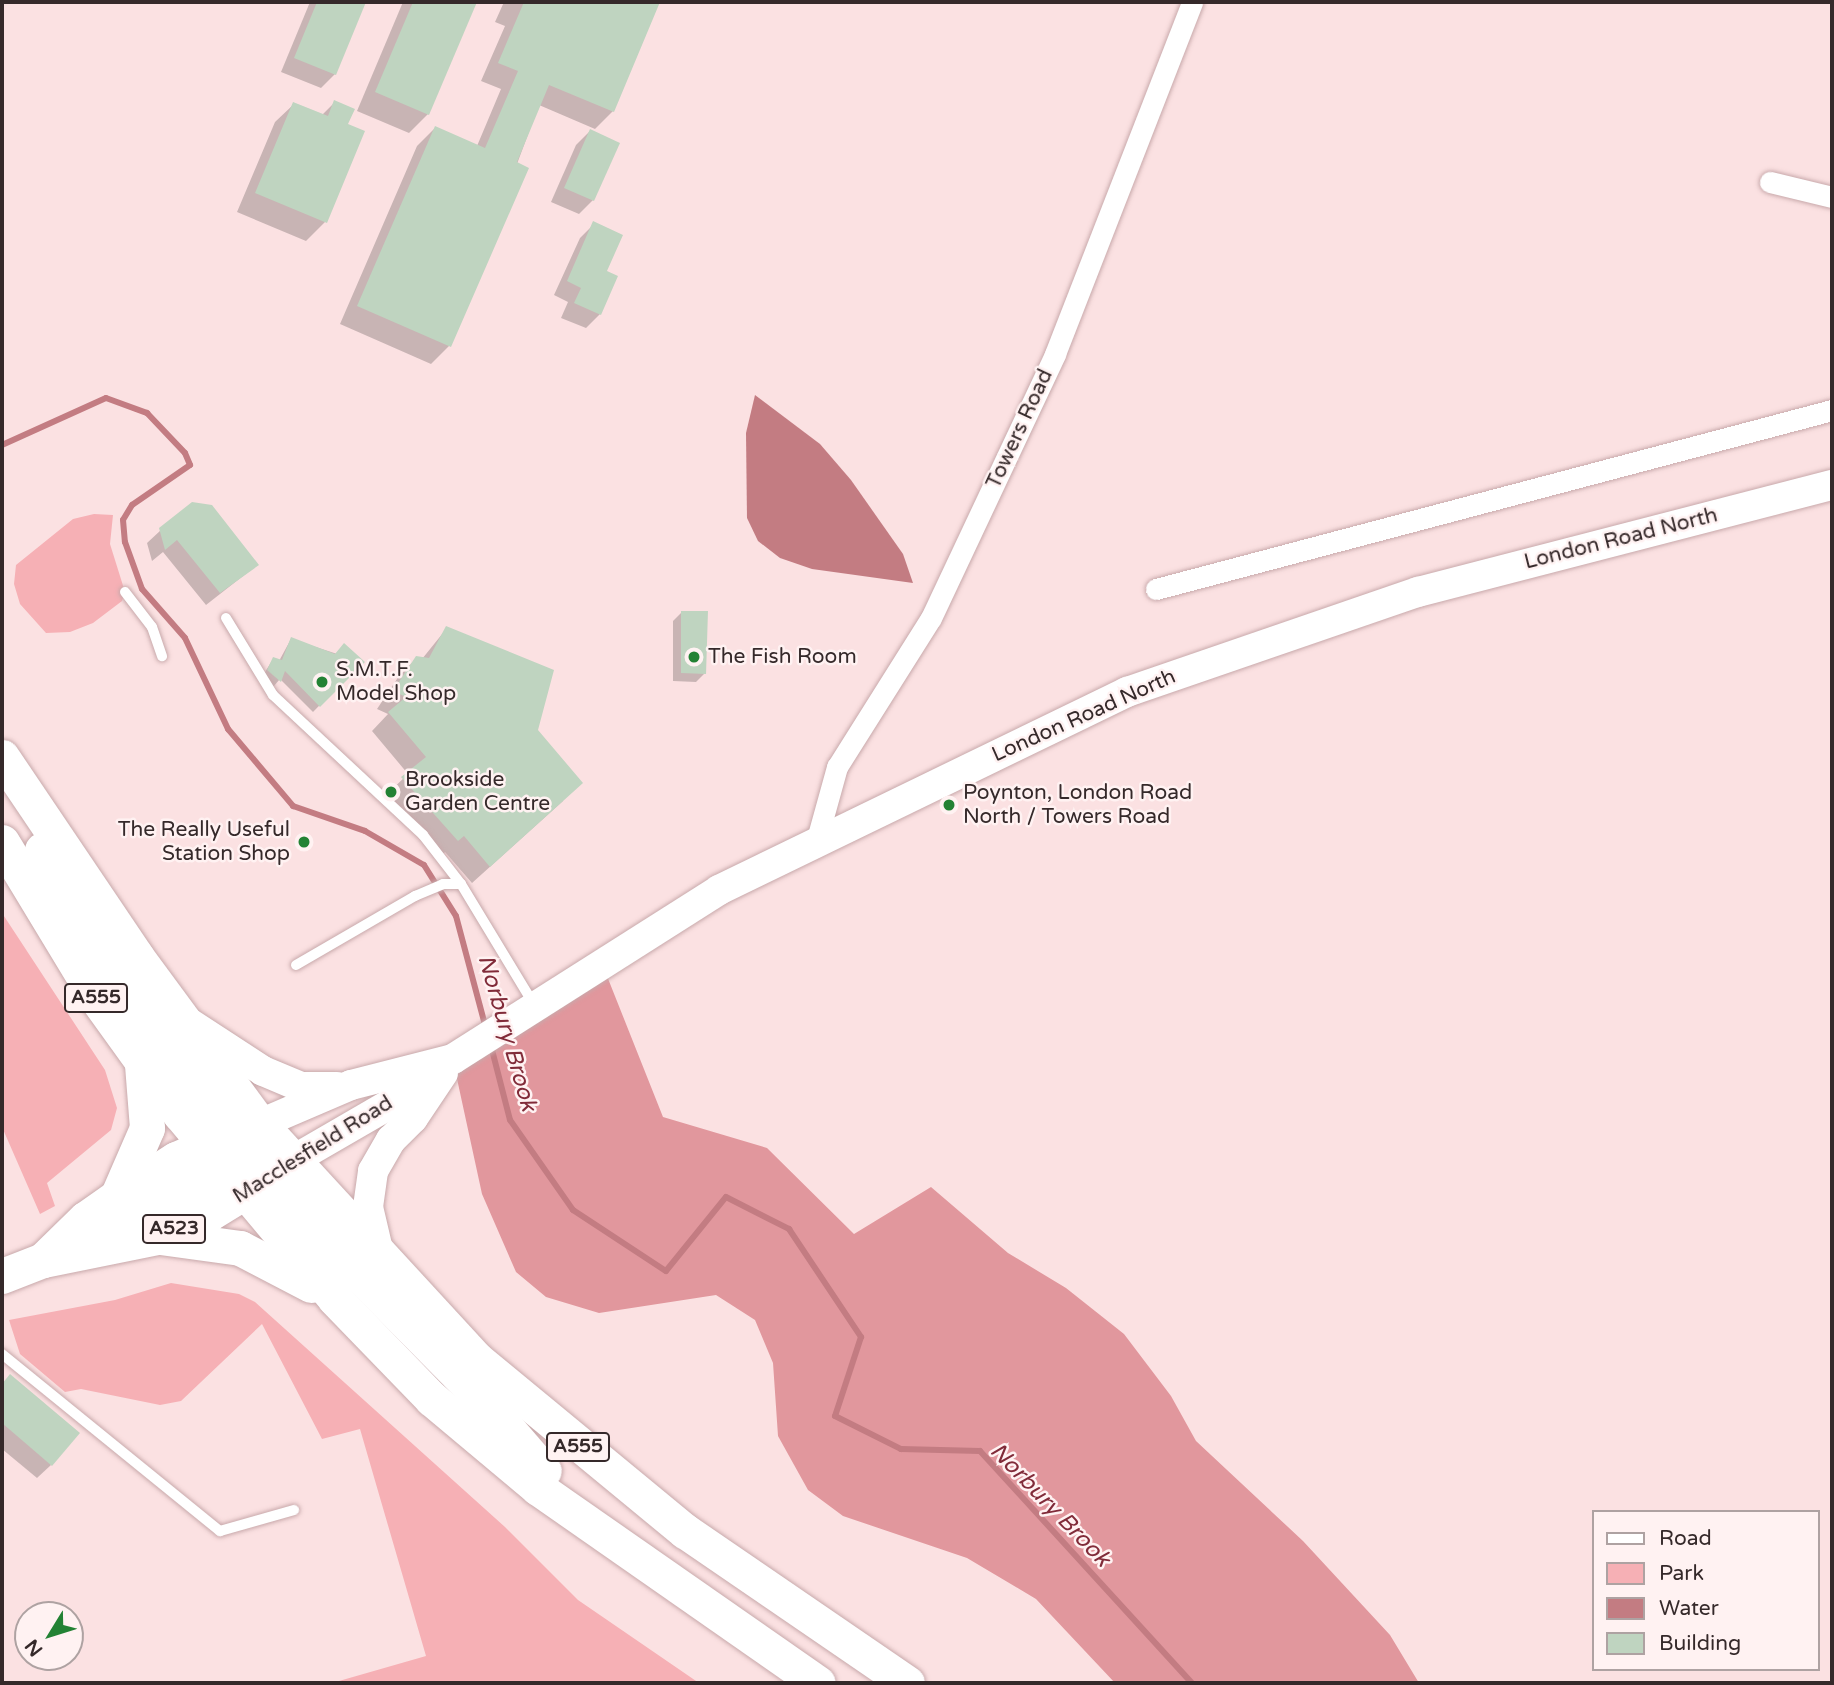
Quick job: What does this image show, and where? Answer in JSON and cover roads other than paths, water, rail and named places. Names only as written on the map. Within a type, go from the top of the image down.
[{"type":"highway","name":"A555","points":[[2,757],[177,1013],[249,1157],[335,1299],[432,1399],[592,1527],[818,1683]]},
{"type":"highway","points":[[2,768],[62,890],[91,937],[142,1013],[249,1157],[327,1245],[481,1398],[592,1527]]},
{"type":"highway","name":"A555","points":[[2,842],[97,999],[141,1062],[249,1157],[381,1259],[475,1359],[587,1454],[758,1584],[907,1683]]},
{"type":"highway","points":[[117,1198],[147,1128],[141,1062]]},
{"type":"highway","points":[[52,1252],[93,1236],[249,1157]]},
{"type":"highway","name":"Macclesfield Road","points":[[52,1252],[85,1219],[117,1198],[249,1157]]},
{"type":"highway","name":"Macclesfield Road","points":[[2,1276],[52,1252],[157,1237],[249,1157]]},
{"type":"highway","points":[[157,1237],[227,1244],[248,1251],[335,1299]]},
{"type":"main road","name":"London Road North","points":[[455,1060],[719,890],[817,839],[1127,692],[1418,592],[1832,485]]},
{"type":"main road","points":[[177,1013],[252,1065],[301,1087],[325,1090],[351,1085]]},
{"type":"main road","points":[[381,1259],[368,1207],[373,1171],[391,1140],[413,1118],[455,1060]]},
{"type":"main road","name":"Macclesfield Road","points":[[249,1157],[455,1060]]},
{"type":"main road","name":"Macclesfield Road","points":[[249,1157],[351,1085],[455,1060]]},
{"type":"street","name":"Towers Road","points":[[817,839],[836,767],[931,618],[1055,354],[1192,2]]},
{"type":"street","points":[[1770,182],[1832,197]]},
{"type":"street","points":[[1156,589],[1832,410]]},
{"type":"lane","points":[[125,592],[152,627],[162,656]]},
{"type":"lane","points":[[226,618],[273,695],[423,835],[461,884],[525,1015]]},
{"type":"lane","points":[[296,965],[415,896],[443,884],[461,884]]},
{"type":"lane","points":[[2,1354],[220,1531],[294,1510]]},
{"type":"water","points":[[755,395],[820,444],[851,480],[903,554],[913,583],[812,569],[780,558],[758,541],[747,518],[746,433]]},
{"type":"waterway","name":"Norbury Brook","points":[[2,445],[106,398],[147,413],[185,453],[190,465],[132,505],[123,520],[125,542],[142,589],[185,638],[228,729],[293,806],[365,831],[424,865],[456,916],[486,1029]]},
{"type":"waterway","name":"Norbury Brook","points":[[491,1046],[510,1120],[573,1210],[666,1271],[726,1197],[789,1229],[861,1337],[835,1416],[901,1449],[980,1451],[1192,1683]]},
{"type":"place","name":"The Fish Room","points":[[694,657]]},
{"type":"place","name":"S.M.T.F. Model Shop","points":[[322,682]]},
{"type":"place","name":"Brookside Garden Centre","points":[[391,792]]},
{"type":"place","name":"Poynton, London Road North / Towers Road","points":[[949,805]]},
{"type":"place","name":"The Really Useful Station Shop","points":[[304,842]]}]
